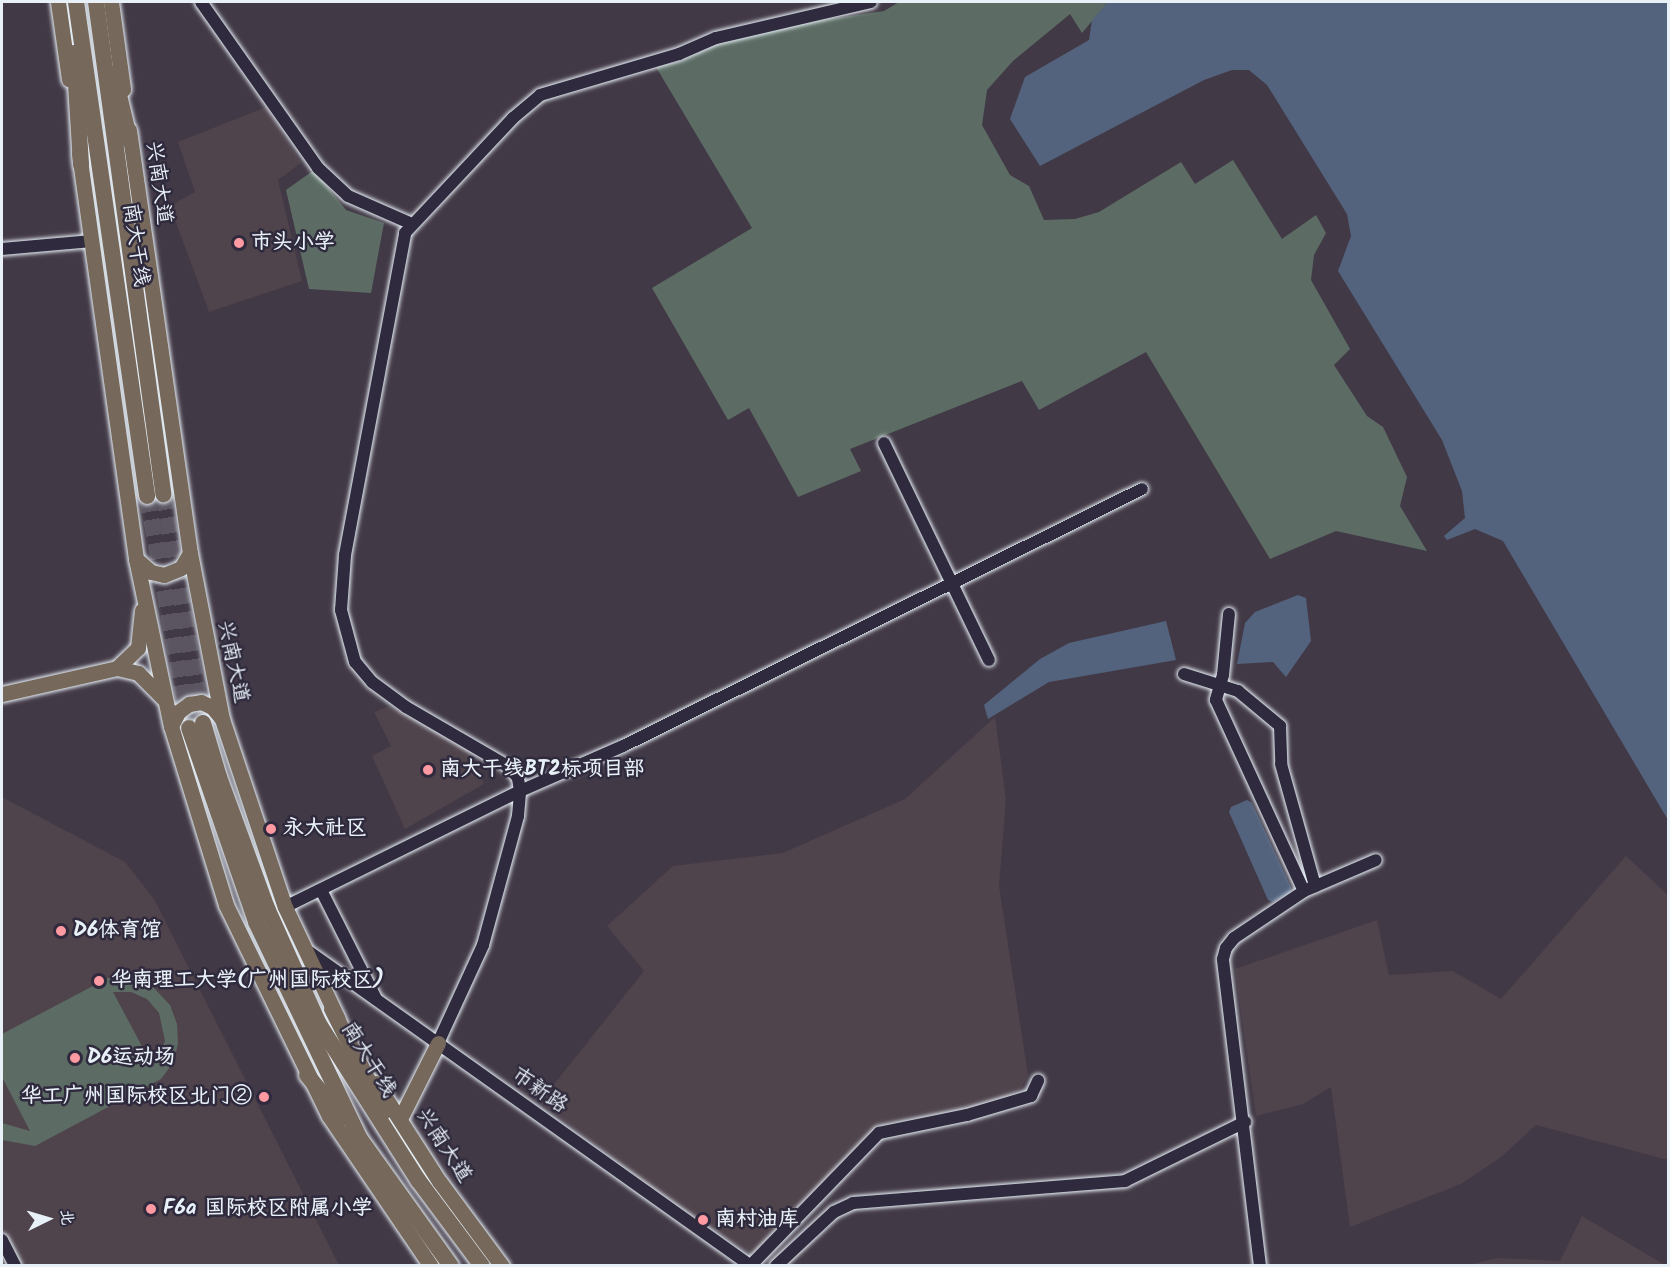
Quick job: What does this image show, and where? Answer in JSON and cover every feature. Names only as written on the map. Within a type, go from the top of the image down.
[{"type":"highway","points":[[71,2],[81,165]]},
{"type":"highway","name":"南大干线","points":[[76,2],[155,495],[96,2]]},
{"type":"highway","points":[[96,2],[130,141]]},
{"type":"highway","name":"南大干线","points":[[451,1266],[360,1139],[256,922],[196,725],[219,777],[267,908],[320,1024],[418,1180],[482,1266]]},
{"type":"highway","points":[[332,1009],[418,1180]]},
{"type":"highway","points":[[308,1075],[360,1139]]},
{"type":"main road","points":[[58,2],[136,559],[171,726],[226,905],[328,1116],[431,1266]]},
{"type":"main road","name":"兴南大道","points":[[111,2],[190,553],[222,719],[285,907],[332,1009],[439,1181],[502,1266]]},
{"type":"main road","points":[[136,559],[151,572],[164,575],[181,568],[190,553]]},
{"type":"main road","points":[[117,668],[138,648],[143,593]]},
{"type":"main road","points":[[2,694],[117,668],[138,673],[166,700]]},
{"type":"main road","points":[[171,726],[178,712],[189,704],[201,702],[212,707],[222,719]]},
{"type":"main road","points":[[400,1119],[438,1043]]},
{"type":"street","points":[[201,2],[318,168],[348,196],[412,224]]},
{"type":"street","points":[[438,1043],[483,945],[518,816],[520,791],[518,778],[509,767],[406,707],[372,682],[355,662],[341,610],[345,555],[399,252],[412,224],[513,118],[548,91],[679,54],[716,38],[871,2]]},
{"type":"street","points":[[2,249],[92,241]]},
{"type":"street","points":[[884,443],[989,660]]},
{"type":"street","points":[[285,907],[520,791],[623,746],[1142,489]]},
{"type":"street","points":[[1229,614],[1216,700],[1221,716],[1250,767],[1310,888]]},
{"type":"street","points":[[1184,674],[1239,691],[1280,726],[1281,764],[1310,888]]},
{"type":"street","points":[[1260,1266],[1245,1122],[1223,959],[1234,938],[1310,888],[1376,860]]},
{"type":"street","points":[[321,890],[376,1000]]},
{"type":"street","name":"市新路","points":[[304,948],[751,1265]]},
{"type":"street","points":[[751,1265],[879,1133],[967,1115],[1031,1095],[1038,1081]]},
{"type":"street","points":[[776,1266],[834,1212],[853,1203],[1125,1181],[1245,1122]]},
{"type":"street","points":[[2,1240],[15,1266]]},
{"type":"shaded area","name":"市头小学","points":[[266,107],[301,163],[278,180],[302,281],[209,312],[170,206],[195,192],[178,142]]},
{"type":"shaded area","name":"南大干线BT2标项目部","points":[[389,706],[469,750],[484,784],[405,829],[372,756],[391,746],[374,712]]},
{"type":"shaded area","points":[[995,717],[1006,799],[999,886],[1028,1075],[1021,1088],[997,1103],[877,1125],[752,1255],[664,1197],[540,1102],[644,971],[607,926],[673,866],[783,853],[905,799]]},
{"type":"shaded area","name":"华南理工大学(广州国际校区)","points":[[2,797],[125,862],[154,899],[339,1265],[2,1265]]},
{"type":"shaded area","points":[[1626,856],[1668,895],[1668,1160],[1536,1125],[1501,1157],[1461,1184],[1350,1227],[1331,1087],[1303,1104],[1256,1116],[1235,969],[1377,920],[1389,975],[1453,971],[1501,999]]},
{"type":"shaded area","points":[[1582,1216],[1665,1265],[1468,1265],[1498,1258],[1560,1261]]},
{"type":"green space","points":[[899,2],[1108,2],[1082,33],[1070,14],[1013,61],[987,90],[982,125],[1010,175],[1029,186],[1044,220],[1075,219],[1099,212],[1181,162],[1195,184],[1233,160],[1282,239],[1316,215],[1326,233],[1314,255],[1311,280],[1350,349],[1334,365],[1367,416],[1383,427],[1407,477],[1400,506],[1427,551],[1336,531],[1270,559],[1146,352],[1039,410],[1022,381],[850,449],[861,471],[798,497],[749,408],[728,420],[652,288],[752,228],[656,67],[681,61],[718,43],[782,26],[884,11]]},
{"type":"green space","points":[[314,170],[346,210],[384,223],[371,293],[309,289],[286,190]]},
{"type":"green space","name":"D6运动场","points":[[108,978],[132,978],[154,988],[170,1005],[177,1024],[178,1044],[173,1063],[161,1079],[35,1146],[2,1140],[2,1123],[30,1131],[2,1077],[2,1034]],"holes":[[[113,992],[131,992],[147,999],[159,1013],[165,1041],[153,1067]]]},
{"type":"water","points":[[1108,2],[1668,2],[1668,820],[1503,541],[1475,529],[1447,540],[1444,536],[1465,518],[1462,491],[1442,440],[1338,271],[1351,236],[1347,214],[1267,85],[1249,70],[1232,70],[1204,80],[1040,166],[1010,119],[1025,77],[1089,40],[1092,20]]},
{"type":"water","points":[[1298,595],[1306,598],[1311,641],[1286,677],[1273,662],[1237,664],[1245,623],[1255,612]]},
{"type":"water","points":[[1166,621],[1176,660],[1049,682],[988,719],[984,705],[1040,659],[1069,643]]},
{"type":"water","points":[[1247,800],[1252,803],[1291,887],[1291,892],[1273,902],[1268,900],[1229,812],[1231,807]]},
{"type":"tunnel","points":[[163,494],[203,723]]},
{"type":"tunnel","points":[[147,496],[189,728]]},
{"type":"place","name":"市头小学","points":[[239,243]]},
{"type":"place","name":"南大干线BT2标项目部","points":[[428,770]]},
{"type":"place","name":"永大社区","points":[[271,829]]},
{"type":"place","name":"D6体育馆","points":[[61,931]]},
{"type":"place","name":"华南理工大学(广州国际校区)","points":[[99,981]]},
{"type":"place","name":"D6运动场","points":[[75,1058]]},
{"type":"place","name":"华工广州国际校区北门②","points":[[264,1097]]},
{"type":"place","name":"F6a 国际校区附属小学","points":[[151,1209]]},
{"type":"place","name":"南村油库","points":[[703,1220]]}]
